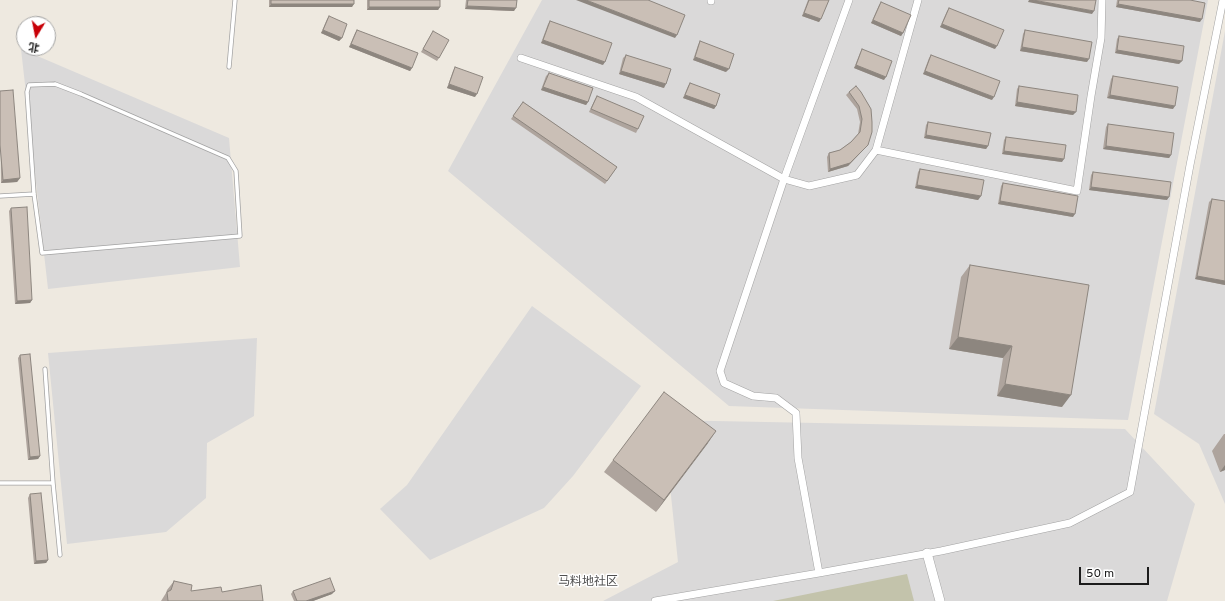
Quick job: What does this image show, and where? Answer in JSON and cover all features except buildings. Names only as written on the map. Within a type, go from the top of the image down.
[{"type":"street","points":[[819,573],[798,458],[796,414],[776,398],[753,396],[724,382],[720,371],[784,178],[849,0]]},
{"type":"street","points":[[521,58],[636,96],[784,178],[809,186],[857,175],[876,150],[918,0]]},
{"type":"street","points":[[876,150],[1077,191],[1101,38],[1102,0]]},
{"type":"street","points":[[655,601],[927,553],[1070,523],[1130,492],[1189,173],[1223,0]]},
{"type":"street","points":[[927,553],[940,601]]},
{"type":"lane","points":[[229,67],[235,0]]},
{"type":"lane","points":[[55,84],[228,158],[236,171],[240,236],[42,253],[34,194],[26,92],[29,85],[55,84]]},
{"type":"lane","points":[[0,196],[34,194]]},
{"type":"lane","points":[[45,369],[53,483],[60,554]]},
{"type":"lane","points":[[0,483],[53,483]]},
{"type":"shaded area","points":[[542,0],[1208,0],[1128,420],[729,406],[448,171]]},
{"type":"shaded area","points":[[1225,31],[1225,504],[1199,444],[1154,414]]},
{"type":"shaded area","points":[[22,56],[37,56],[229,138],[240,267],[48,289]]},
{"type":"shaded area","points":[[532,306],[641,386],[573,476],[544,508],[430,560],[380,509],[407,485]]},
{"type":"shaded area","points":[[257,338],[254,416],[207,443],[206,498],[166,532],[67,544],[48,353]]},
{"type":"shaded area","points":[[663,420],[1125,429],[1195,504],[1167,601],[603,601],[678,562]]},
{"type":"shaded area","points":[[907,574],[914,601],[773,601]]},
{"type":"district","name":"马料地社区","points":[[588,583]]}]
